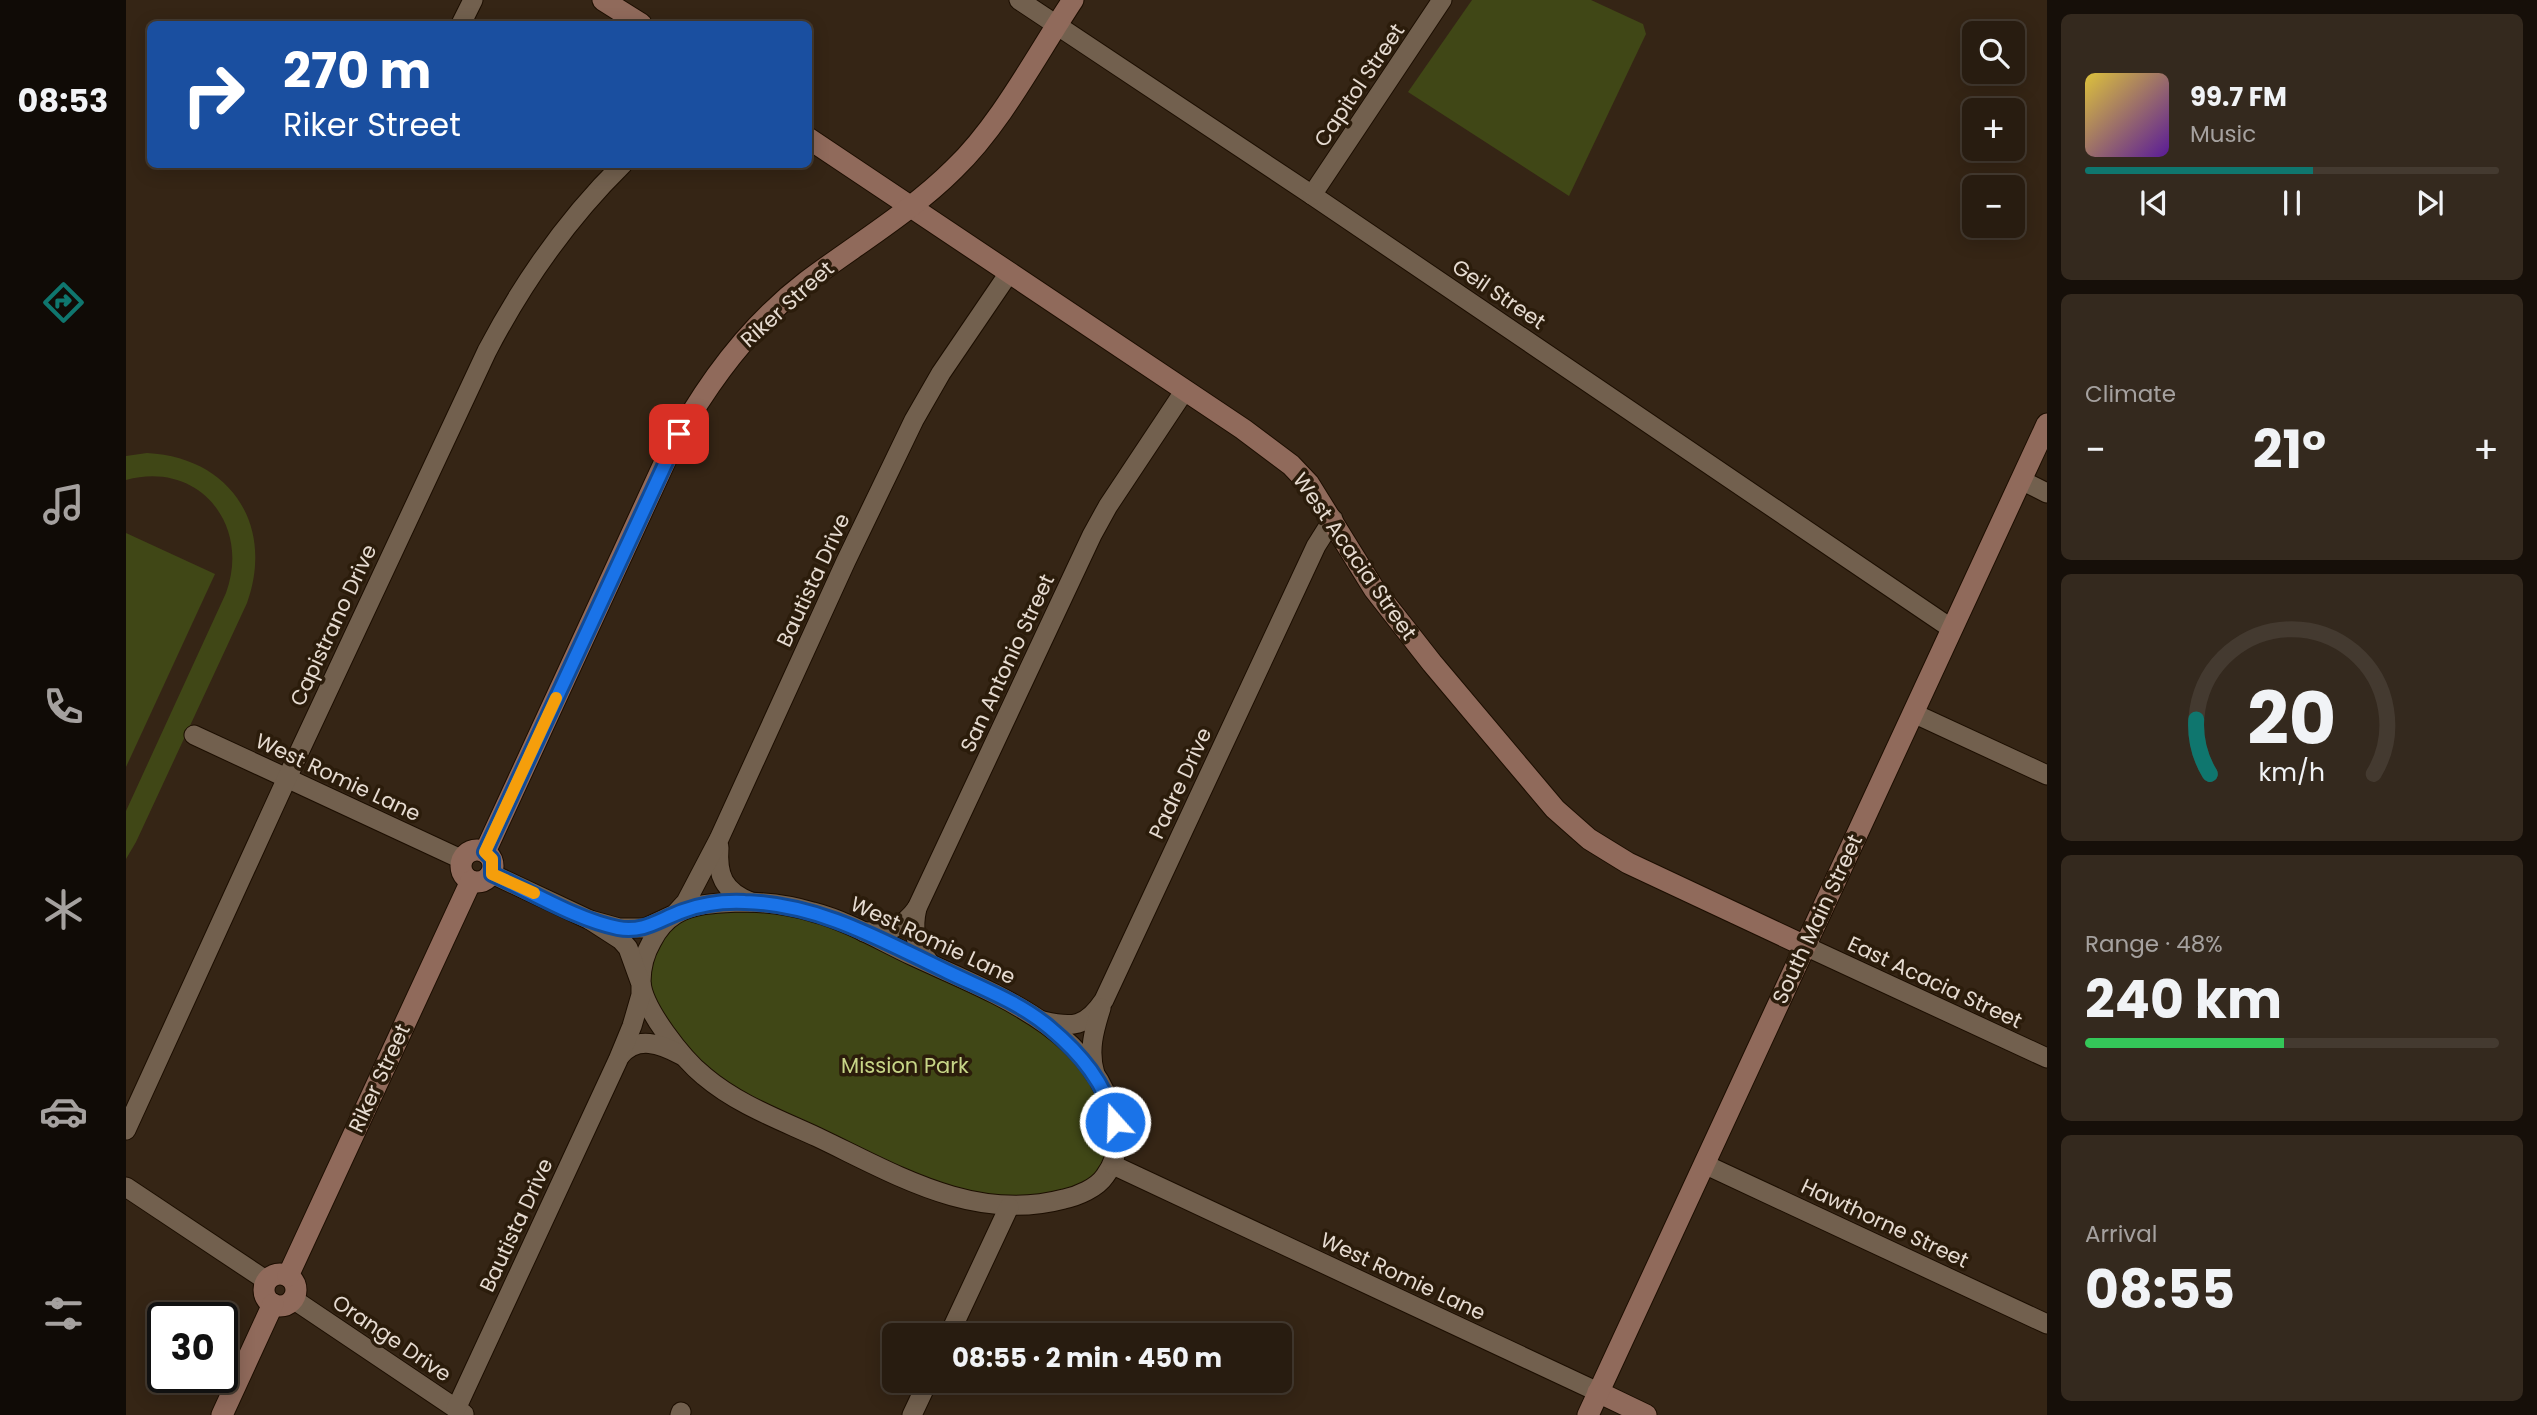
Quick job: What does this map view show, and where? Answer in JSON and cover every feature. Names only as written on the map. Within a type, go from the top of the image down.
[{"type":"street","points":[[462,21],[473,0]]},
{"type":"street","points":[[603,0],[636,21]]},
{"type":"street","name":"Geil Street","points":[[1019,0],[1952,629]]},
{"type":"street","name":"Riker Street","points":[[485,852],[668,455],[705,391],[736,348],[782,302],[955,169],[981,139],[1073,0]]},
{"type":"street","name":"Capitol Street","points":[[1312,195],[1442,0]]},
{"type":"street","name":"West Acacia Street","points":[[812,141],[1185,390],[1291,465],[1310,484],[1374,589],[1432,663],[1555,809],[1589,839],[1628,863],[1805,946]]},
{"type":"street","name":"Capistrano Drive","points":[[126,1130],[287,778],[510,306],[576,215],[619,168]]},
{"type":"street","name":"Bautista Drive","points":[[675,914],[694,891],[914,420],[941,373],[1009,273]]},
{"type":"street","name":"San Antonio Street","points":[[862,932],[895,929],[909,919],[917,908],[1092,535],[1108,506],[1185,390]]},
{"type":"street","name":"South Main Street","points":[[1587,1415],[2047,424]]},
{"type":"street","points":[[2021,480],[2047,493]]},
{"type":"street","name":"Padre Drive","points":[[1040,1020],[1066,1026],[1077,1024],[1094,1015],[1104,1000],[1316,546],[1333,519]]},
{"type":"street","points":[[1913,713],[2047,775]]},
{"type":"street","name":"West Romie Lane","points":[[194,735],[463,860]]},
{"type":"street","points":[[719,839],[718,865],[721,877],[733,892],[751,902]]},
{"type":"street","points":[[472,851],[485,852],[492,859],[492,874],[482,881],[471,881],[462,872],[463,860],[472,851]]},
{"type":"street","name":"West Romie Lane","points":[[492,874],[590,920],[621,940],[632,957],[641,984],[661,1026],[703,1076],[744,1103],[920,1185],[967,1201],[1010,1207],[1033,1206],[1070,1198],[1103,1180],[1112,1165],[1116,1146],[1111,1106],[1096,1076],[1079,1054],[1040,1020],[1013,1003],[862,932],[817,912],[751,902],[709,905],[675,914],[638,929],[619,928],[590,920]]},
{"type":"street","name":"Riker Street","points":[[288,1276],[471,881]]},
{"type":"street","points":[[917,908],[914,928],[918,946],[932,965]]},
{"type":"street","points":[[641,984],[648,949],[657,931],[675,914]]},
{"type":"street","name":"East Acacia Street","points":[[1805,946],[2047,1058]]},
{"type":"street","name":"Bautista Drive","points":[[460,1412],[618,1060],[637,1013],[641,984]]},
{"type":"street","points":[[1096,1076],[1091,1058],[1092,1048],[1104,1000]]},
{"type":"street","points":[[618,1060],[629,1048],[642,1043],[657,1044],[684,1056]]},
{"type":"street","name":"Hawthorne Street","points":[[1704,1164],[2047,1324]]},
{"type":"street","name":"West Romie Lane","points":[[1112,1165],[1598,1392]]},
{"type":"street","points":[[126,1187],[267,1281]]},
{"type":"street","points":[[967,1201],[978,1211],[986,1226],[988,1242],[983,1263]]},
{"type":"street","points":[[955,1323],[1010,1207]]},
{"type":"street","points":[[222,1415],[283,1302],[296,1286],[288,1276],[278,1274],[267,1281],[264,1291],[283,1302]]},
{"type":"street","name":"Orange Drive","points":[[283,1302],[460,1412]]},
{"type":"street","points":[[1598,1392],[1646,1415]]},
{"type":"street","points":[[912,1415],[922,1393]]},
{"type":"green space","points":[[1472,0],[1591,0],[1643,24],[1646,34],[1569,196],[1408,92]]},
{"type":"green space","points":[[147,453],[176,457],[202,467],[222,482],[239,500],[250,522],[255,547],[254,574],[247,603],[126,859],[126,811],[226,593],[232,568],[231,544],[225,522],[213,504],[196,489],[176,480],[152,476],[126,480],[126,456]]},
{"type":"green space","points":[[126,533],[215,574],[126,767]]},
{"type":"green space","name":"Mission Park","points":[[774,904],[1013,1003],[1079,1054],[1117,1138],[1087,1190],[988,1206],[744,1103],[672,1041],[643,967],[675,914]]},
{"type":"slow traffic","points":[[534,893],[492,874],[492,859],[485,852],[556,698]]},
{"type":"route","points":[[679,434],[485,852],[492,859],[492,874],[590,920],[619,928],[645,928],[696,907],[723,903],[774,904],[817,912],[1013,1003],[1050,1027],[1079,1054],[1096,1076],[1111,1106],[1115,1122]]}]
